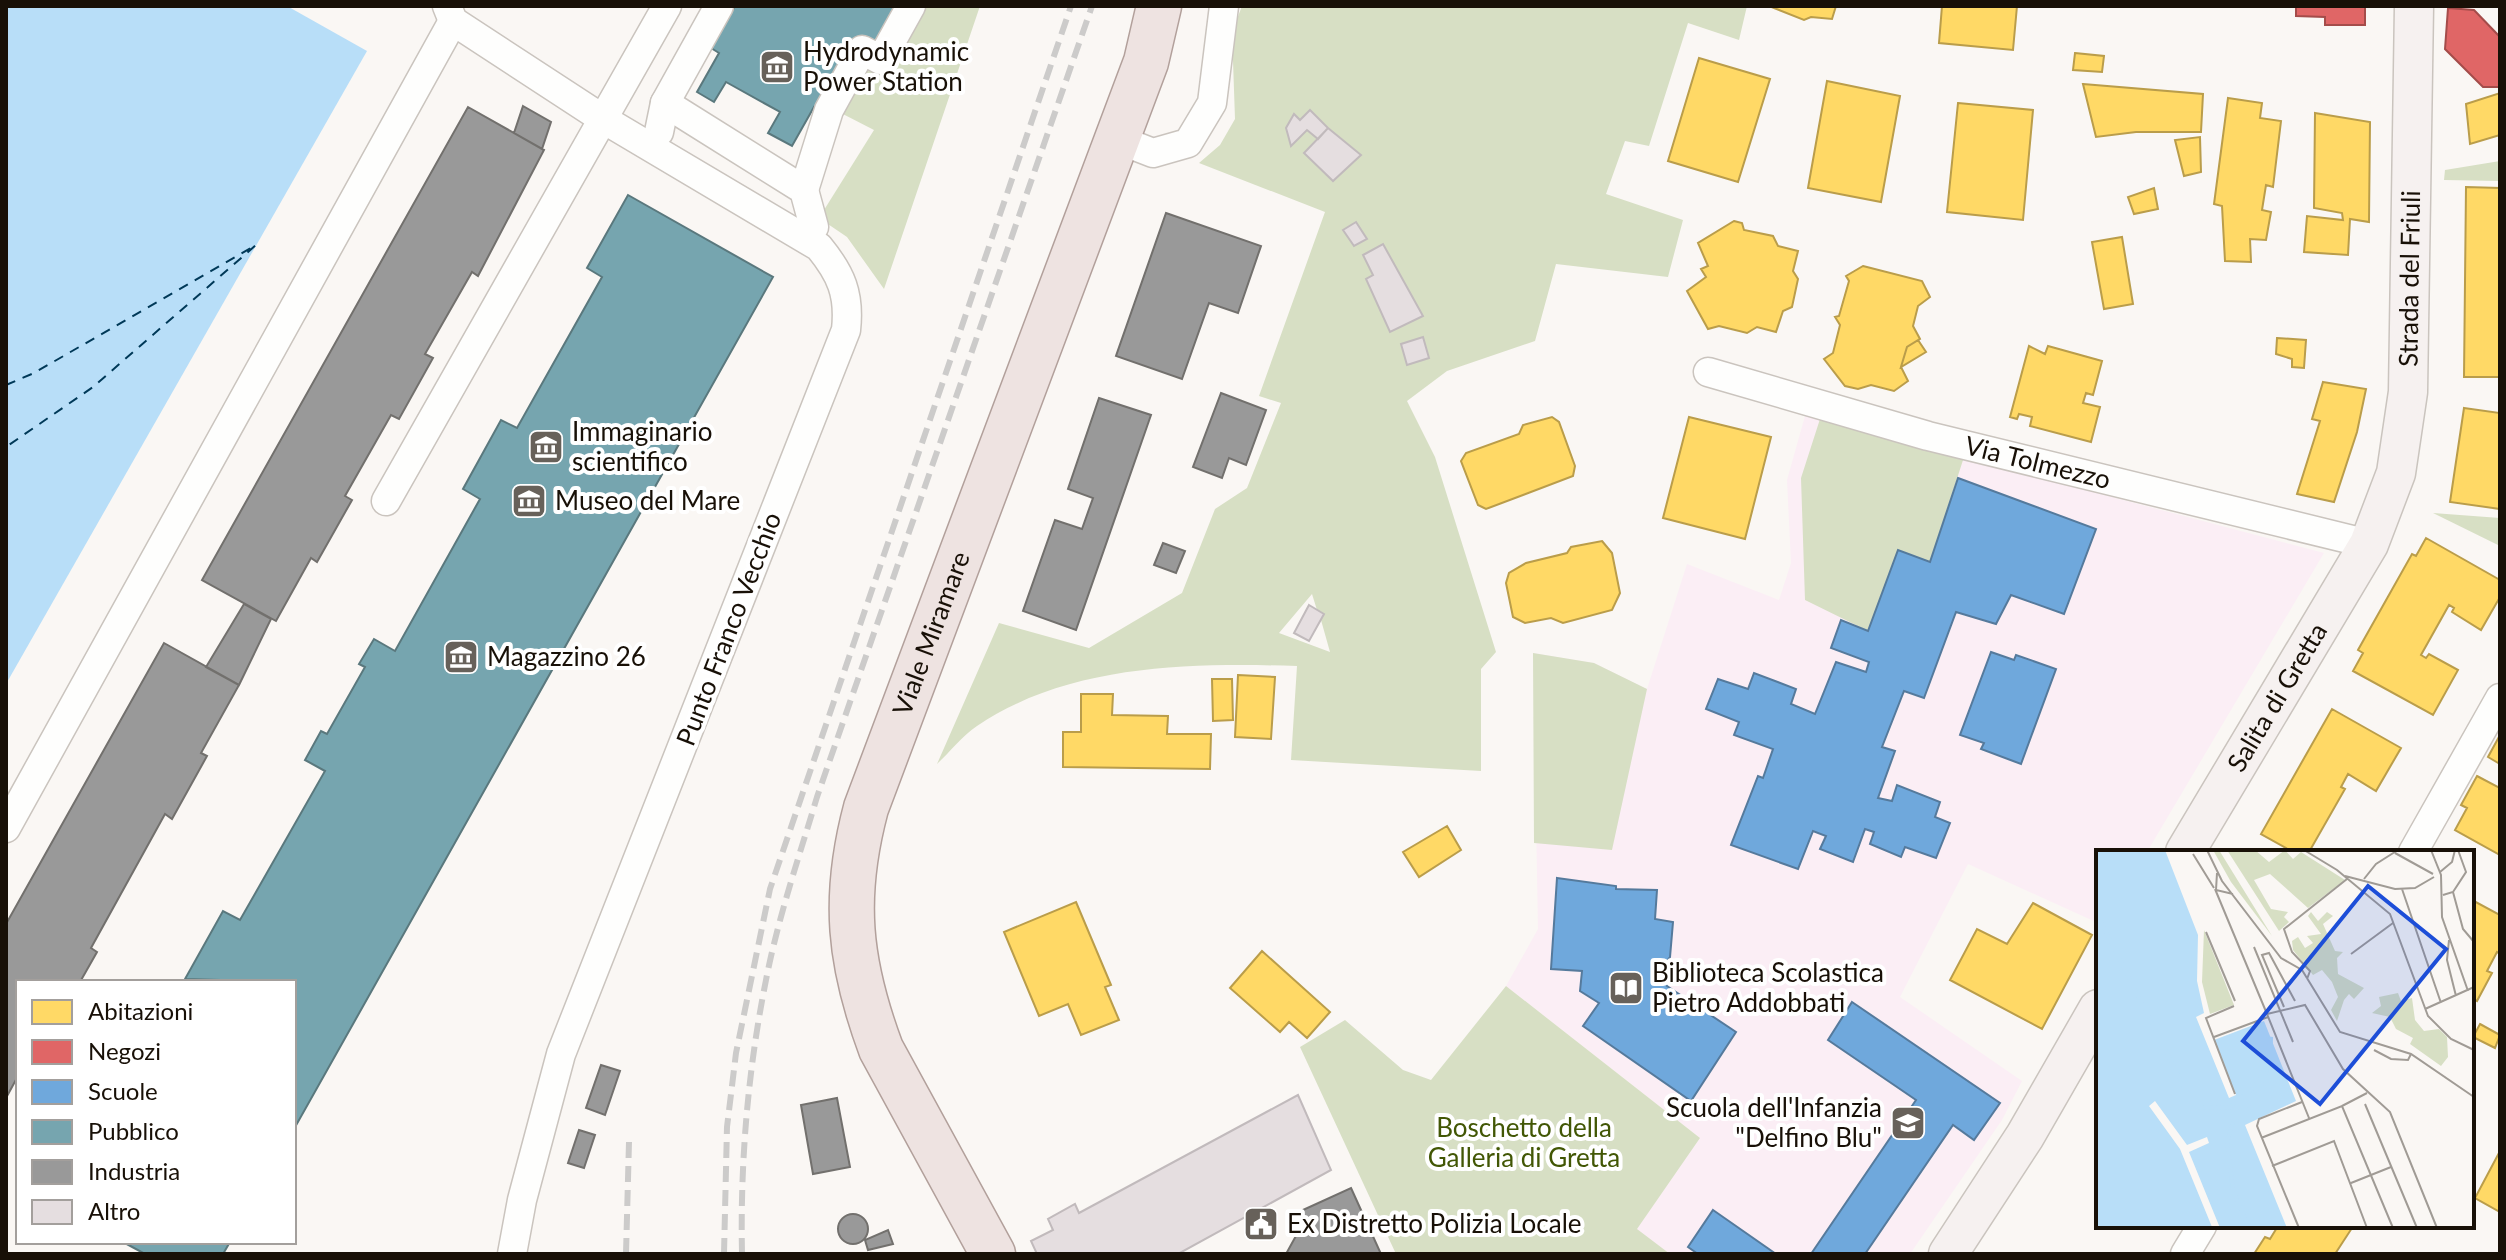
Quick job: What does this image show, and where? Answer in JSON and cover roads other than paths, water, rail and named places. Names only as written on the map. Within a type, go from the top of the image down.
[{"type":"main road","name":"Viale Miramare","points":[[993,1254],[881,1049],[853,958],[851,882],[866,808],[1146,62],[1159,6]]},
{"type":"main road","name":"Strada del Friuli","points":[[2369,544],[2396,473],[2408,392],[2414,6]]},
{"type":"main road","name":"Salita di Gretta","points":[[2186,850],[2369,544]]},
{"type":"main road","points":[[1948,1254],[2025,1136],[2096,1012]]},
{"type":"street","points":[[386,501],[667,6]]},
{"type":"street","points":[[659,132],[665,103],[719,6]]},
{"type":"street","points":[[814,227],[804,190],[829,110],[862,50],[881,60],[911,6]]},
{"type":"street","points":[[1117,139],[1153,153],[1188,143],[1212,103],[1224,6]]},
{"type":"street","points":[[6,828],[450,13]]},
{"type":"street","name":"Punto Franco Vecchio","points":[[450,13],[603,119],[819,247],[839,271],[848,310],[846,330],[561,1054],[522,1200],[512,1254]]},
{"type":"street","points":[[665,103],[804,190]]},
{"type":"street","name":"Via Tolmezzo","points":[[1708,372],[1928,436],[2369,544]]},
{"type":"street","points":[[2414,850],[2500,698]]},
{"type":"street","points":[[2185,1254],[2201,1228]]},
{"type":"water","points":[[6,6],[287,6],[367,51],[6,684]]},
{"type":"railway","points":[[724,1254],[727,1127],[736,1053],[770,889],[1071,6]]},
{"type":"railway","points":[[742,1254],[742,1185],[750,1082],[766,980],[783,911],[817,797],[1092,6]]},
{"type":"railway","points":[[626,1254],[629,1142]]},
{"type":"place","name":"Hydrodynamic Power Station","points":[[777,67]]},
{"type":"place","name":"Immaginario scientifico","points":[[546,447]]},
{"type":"place","name":"Museo del Mare","points":[[529,501]]},
{"type":"place","name":"Magazzino 26","points":[[461,657]]},
{"type":"place","name":"Biblioteca Scolastica Pietro Addobbati","points":[[1626,988]]},
{"type":"place","name":"Scuola dell'Infanzia \"Delfino Blu\"","points":[[1908,1123]]},
{"type":"place","name":"Ex Distretto Polizia Locale","points":[[1261,1224]]},
{"type":"park label","name":"Boschetto della Galleria di Gretta","points":[[1524,1143]]}]
